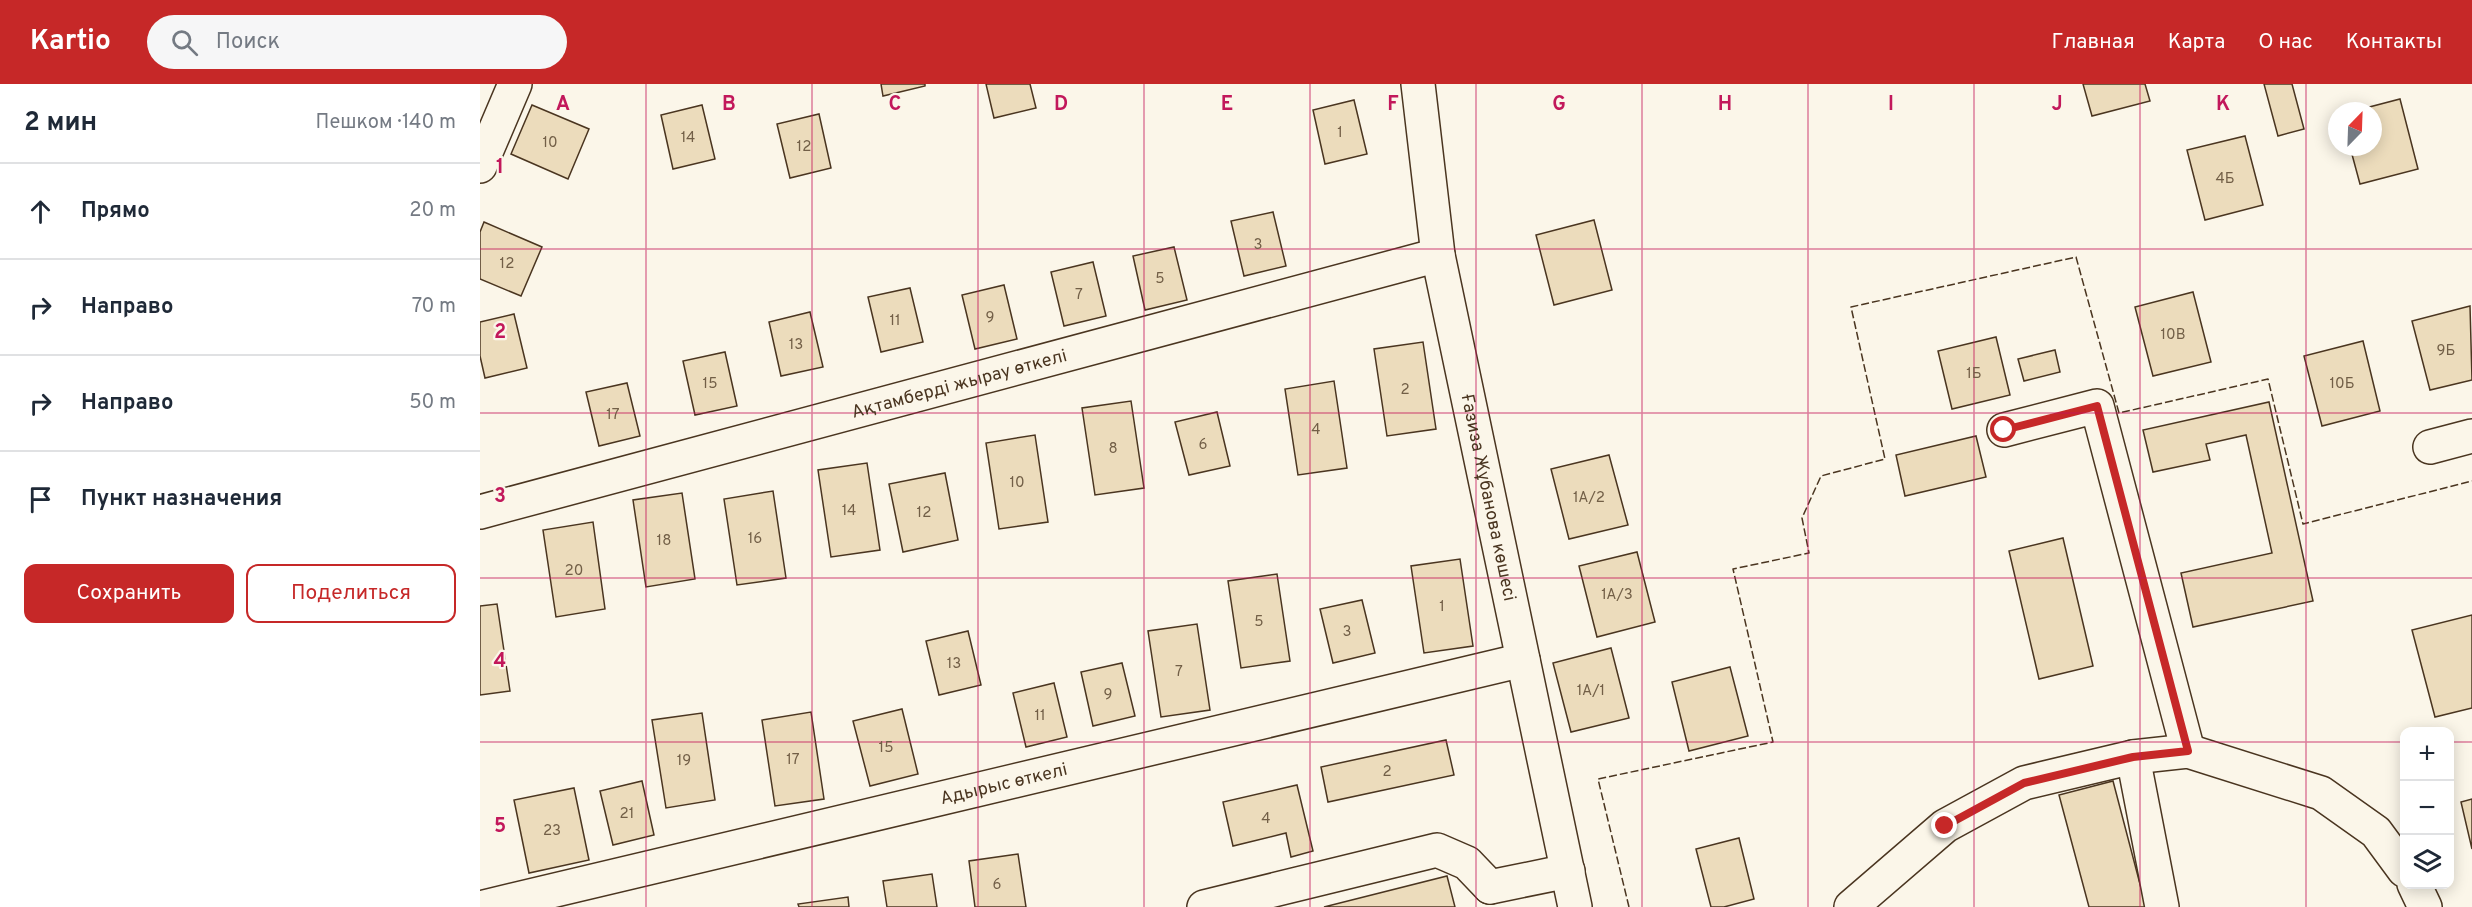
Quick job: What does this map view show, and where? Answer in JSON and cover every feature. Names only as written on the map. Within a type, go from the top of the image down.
[{"type":"street","points":[[480,166],[515,84]]},
{"type":"street","name":"Ғазиза Жұбанова көшесі","points":[[1418,84],[1438,255],[1575,907]]},
{"type":"street","name":"Ақтамберді жырау өткелі","points":[[480,512],[1438,255]]},
{"type":"street","points":[[2004,430],[2097,406],[2188,751]]},
{"type":"street","points":[[2430,447],[2472,435]]},
{"type":"street","name":"Адырыс өткелі","points":[[484,907],[1523,660]]},
{"type":"street","points":[[1851,907],[1945,826],[2024,783],[2133,757],[2188,751],[2321,793],[2376,832],[2400,865]]},
{"type":"street","points":[[2133,757],[2162,907]]},
{"type":"street","points":[[1204,907],[1437,850],[1467,863],[1488,897],[1568,871]]},
{"type":"street","points":[[2416,889],[2425,907]]},
{"type":"building","points":[[881,84],[925,84],[925,86],[883,96]]},
{"type":"building","points":[[986,84],[1030,84],[1036,108],[994,118]]},
{"type":"building","points":[[2083,84],[2145,84],[2150,101],[2092,116]]},
{"type":"building","points":[[2264,84],[2292,84],[2304,129],[2278,136]]},
{"type":"building","points":[[2400,99],[2418,169],[2360,184],[2352,156],[2382,156],[2382,104]]},
{"type":"building","points":[[1354,100],[1367,154],[1325,164],[1313,110]]},
{"type":"building","points":[[532,105],[589,129],[568,179],[511,154]]},
{"type":"building","points":[[702,105],[715,159],[673,169],[661,115]]},
{"type":"building","points":[[819,114],[831,168],[790,178],[777,124]]},
{"type":"building","points":[[2245,136],[2263,205],[2205,220],[2187,150]]},
{"type":"building","points":[[1273,212],[1286,266],[1244,276],[1231,221]]},
{"type":"building","points":[[1594,220],[1612,290],[1554,305],[1536,235]]},
{"type":"building","points":[[484,222],[542,247],[521,296],[480,279],[480,232]]},
{"type":"building","points":[[1174,247],[1187,300],[1145,310],[1133,256]]},
{"type":"building","points":[[1093,262],[1106,316],[1064,326],[1051,272]]},
{"type":"building","points":[[1004,285],[1017,339],[975,349],[962,295]]},
{"type":"building","points":[[910,288],[923,342],[881,352],[868,297]]},
{"type":"building","points":[[2193,292],[2211,362],[2153,376],[2135,307]]},
{"type":"building","points":[[2470,306],[2472,380],[2430,390],[2412,321]]},
{"type":"building","points":[[810,312],[823,367],[781,376],[769,322]]},
{"type":"building","points":[[514,314],[527,368],[485,378],[480,356],[480,322]]},
{"type":"building","points":[[1996,337],[2010,395],[1952,409],[1938,351]]},
{"type":"building","points":[[2363,341],[2380,411],[2322,426],[2304,356]]},
{"type":"building","points":[[1423,342],[1436,429],[1387,436],[1374,349]]},
{"type":"building","points":[[2055,350],[2060,372],[2024,381],[2018,359]]},
{"type":"building","points":[[725,352],[737,406],[695,415],[683,361]]},
{"type":"building","points":[[1334,381],[1347,468],[1298,475],[1285,389]]},
{"type":"building","points":[[627,383],[640,436],[599,446],[586,392]]},
{"type":"building","points":[[1131,401],[1144,488],[1095,495],[1082,408]]},
{"type":"building","points":[[2269,402],[2313,601],[2193,627],[2181,573],[2272,553],[2246,435],[2206,444],[2210,460],[2153,472],[2143,430]]},
{"type":"building","points":[[1217,412],[1230,466],[1189,475],[1175,422]]},
{"type":"building","points":[[1035,435],[1048,522],[999,529],[986,443]]},
{"type":"building","points":[[1976,436],[1986,477],[1905,496],[1896,455]]},
{"type":"building","points":[[1609,455],[1628,525],[1569,539],[1551,469]]},
{"type":"building","points":[[867,463],[880,550],[831,557],[818,470]]},
{"type":"building","points":[[945,473],[958,540],[903,552],[889,484]]},
{"type":"building","points":[[773,491],[786,578],[737,585],[724,499]]},
{"type":"building","points":[[682,493],[695,579],[646,587],[633,500]]},
{"type":"building","points":[[593,522],[605,609],[556,617],[543,530]]},
{"type":"building","points":[[2063,538],[2093,666],[2039,679],[2009,551]]},
{"type":"building","points":[[1637,552],[1655,622],[1597,637],[1579,566]]},
{"type":"building","points":[[1460,559],[1473,646],[1424,653],[1411,566]]},
{"type":"building","points":[[1277,574],[1290,661],[1241,668],[1228,581]]},
{"type":"building","points":[[1362,600],[1375,653],[1333,663],[1320,609]]},
{"type":"building","points":[[497,604],[510,691],[480,695],[480,606]]},
{"type":"building","points":[[2472,615],[2472,708],[2435,717],[2412,630]]},
{"type":"building","points":[[1197,624],[1210,710],[1161,717],[1148,631]]},
{"type":"building","points":[[968,631],[981,685],[939,695],[926,641]]},
{"type":"building","points":[[1611,648],[1629,718],[1571,732],[1553,663]]},
{"type":"building","points":[[1122,663],[1135,716],[1093,726],[1081,672]]},
{"type":"building","points":[[1730,667],[1748,736],[1689,751],[1672,682]]},
{"type":"building","points":[[1054,683],[1067,737],[1026,747],[1013,693]]},
{"type":"building","points":[[902,709],[918,774],[870,786],[853,721]]},
{"type":"building","points":[[811,712],[824,799],[775,806],[762,720]]},
{"type":"building","points":[[702,713],[715,800],[666,808],[652,720]]},
{"type":"building","points":[[1446,740],[1454,775],[1328,802],[1321,767]]},
{"type":"building","points":[[642,781],[654,835],[613,845],[600,791]]},
{"type":"building","points":[[2113,781],[2146,907],[2089,907],[2059,795]]},
{"type":"building","points":[[1297,785],[1313,851],[1291,857],[1286,833],[1233,846],[1223,802]]},
{"type":"building","points":[[574,788],[589,860],[529,873],[514,800]]},
{"type":"building","points":[[2472,799],[2472,849],[2461,802]]},
{"type":"building","points":[[1739,838],[1754,899],[1724,907],[1711,907],[1696,849]]},
{"type":"building","points":[[1018,854],[1026,907],[975,907],[969,861]]},
{"type":"building","points":[[932,874],[937,907],[887,907],[883,881]]},
{"type":"building","points":[[1447,876],[1455,907],[1324,907]]},
{"type":"building","points":[[848,897],[849,907],[799,907],[798,904]]},
{"type":"fence","points":[[1629,907],[1598,779],[1773,742],[1733,569],[1809,553],[1802,518],[1821,476],[1885,459],[1851,307],[2076,257],[2119,413],[2268,379],[2303,524],[2472,481]]},
{"type":"route","points":[[1945,826],[2024,783],[2133,757],[2188,751],[2097,406],[2004,430]]}]
